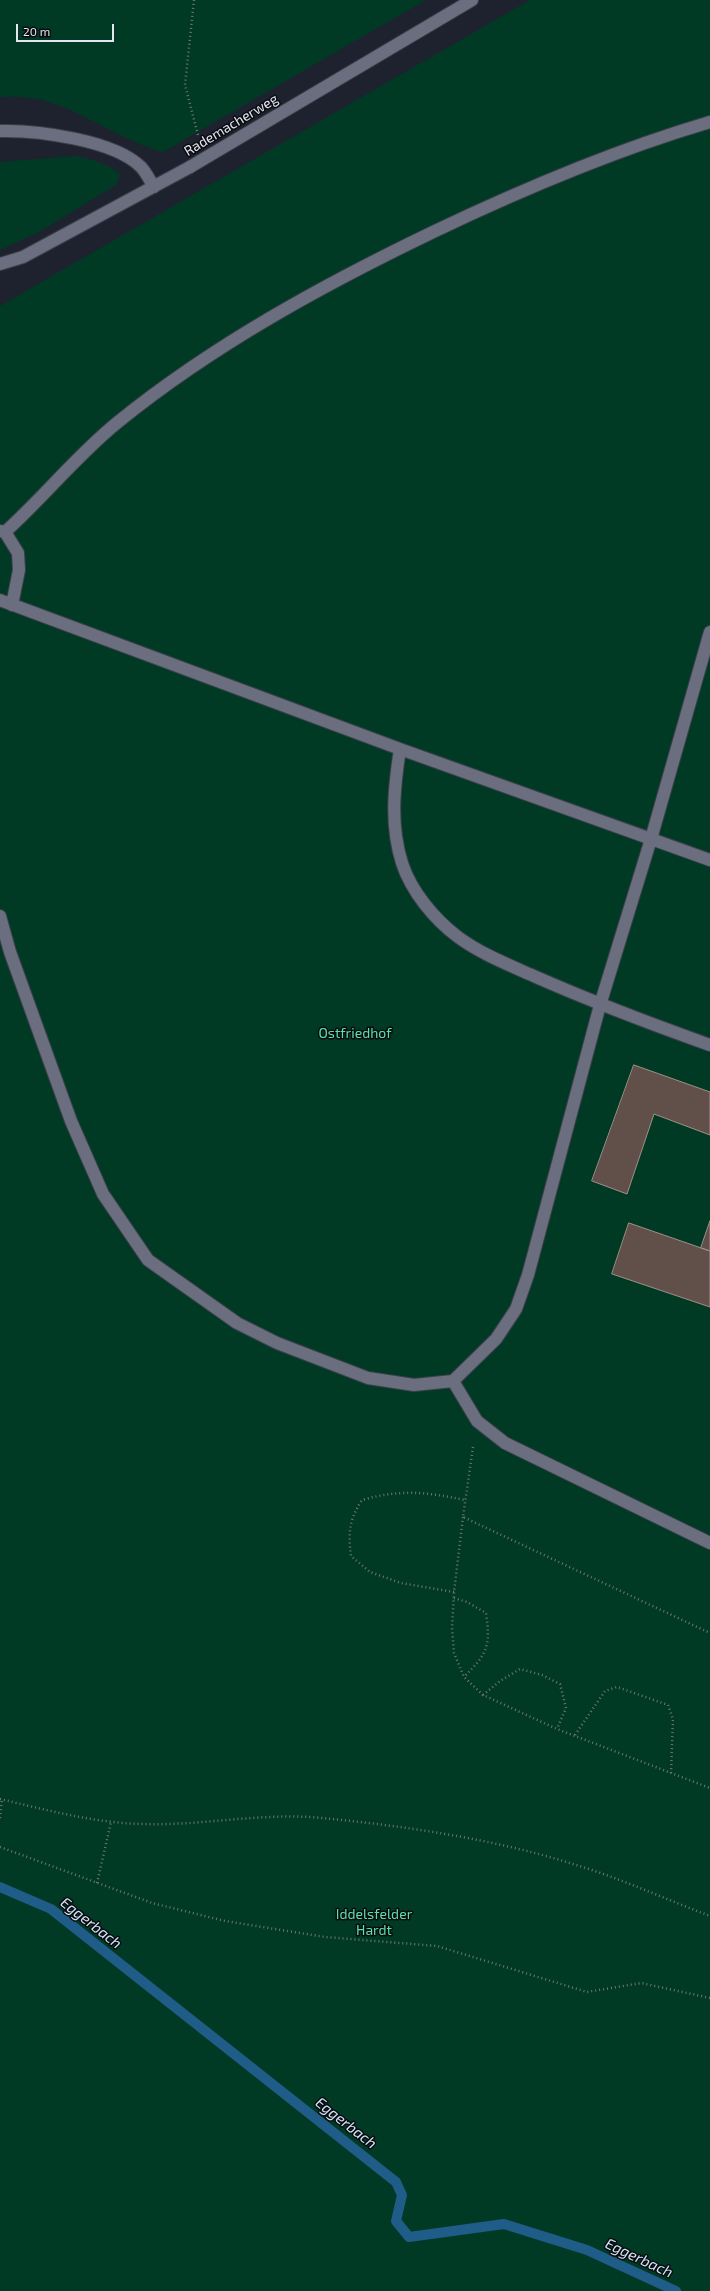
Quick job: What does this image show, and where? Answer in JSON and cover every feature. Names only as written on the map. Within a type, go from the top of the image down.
[{"type":"street","name":"Rademacherweg","points":[[0,264],[23,257],[190,167],[472,0]]},
{"type":"street","points":[[12,605],[19,570],[18,553],[3,532],[32,508],[78,458],[117,423],[184,373],[271,317],[376,259],[498,201],[646,141],[710,122]]},
{"type":"street","points":[[0,131],[26,130],[101,146],[126,156],[141,167],[154,187]]},
{"type":"street","points":[[0,600],[400,750],[710,860]]},
{"type":"street","points":[[0,916],[10,952],[71,1121],[103,1194],[148,1260],[237,1323],[291,1348],[368,1378],[414,1385],[453,1381],[496,1339],[516,1309],[528,1275],[600,1005],[651,839],[710,632]]},
{"type":"street","points":[[400,750],[393,792],[394,828],[402,864],[414,888],[434,916],[458,937],[497,960],[600,1005],[710,1045]]},
{"type":"street","points":[[453,1381],[477,1421],[504,1443],[710,1543]]},
{"type":"path","points":[[194,0],[185,85],[204,159]]},
{"type":"path","points":[[477,1421],[465,1500],[454,1592],[454,1653],[464,1677],[483,1695],[558,1729],[710,1788]]},
{"type":"path","points":[[454,1592],[401,1583],[370,1572],[351,1556],[348,1534],[353,1514],[362,1500],[388,1493],[413,1492],[465,1500]]},
{"type":"path","points":[[463,1517],[710,1633]]},
{"type":"path","points":[[454,1598],[467,1602],[486,1613],[490,1636],[480,1660],[464,1677]]},
{"type":"path","points":[[483,1695],[500,1681],[520,1669],[542,1675],[560,1684],[566,1708],[558,1729]]},
{"type":"path","points":[[575,1735],[605,1691],[617,1687],[668,1705],[673,1719],[671,1773]]},
{"type":"path","points":[[0,1818],[1,1799],[95,1821],[144,1824],[236,1819],[320,1818],[416,1830],[514,1848],[574,1864],[710,1916]]},
{"type":"path","points":[[97,1883],[111,1822]]},
{"type":"path","points":[[0,1847],[152,1903],[225,1921],[325,1937],[437,1946],[587,1992],[641,1983],[710,1998]]},
{"type":"green space","points":[[0,0],[426,0],[163,152],[142,145],[84,116],[45,101],[23,97],[0,97]]},
{"type":"green space","name":"Ostfriedhof","points":[[530,0],[710,0],[710,2291],[0,2291],[0,306]]},
{"type":"green space","points":[[76,156],[100,162],[115,170],[120,174],[117,184],[41,231],[0,250],[0,162]]},
{"type":"building","points":[[634,1065],[710,1092],[710,1135],[654,1114],[627,1194],[592,1181]]},
{"type":"building","points":[[710,1221],[710,1251],[701,1248]]},
{"type":"building","points":[[629,1223],[710,1251],[710,1307],[612,1274]]},
{"type":"waterway","name":"Eggerbach","points":[[0,1887],[51,1909],[396,2182],[402,2195],[396,2221],[409,2237],[504,2224],[587,2250],[676,2291]]},
{"type":"park label","name":"Iddelsfelder Hardt","points":[[374,1922]]}]
